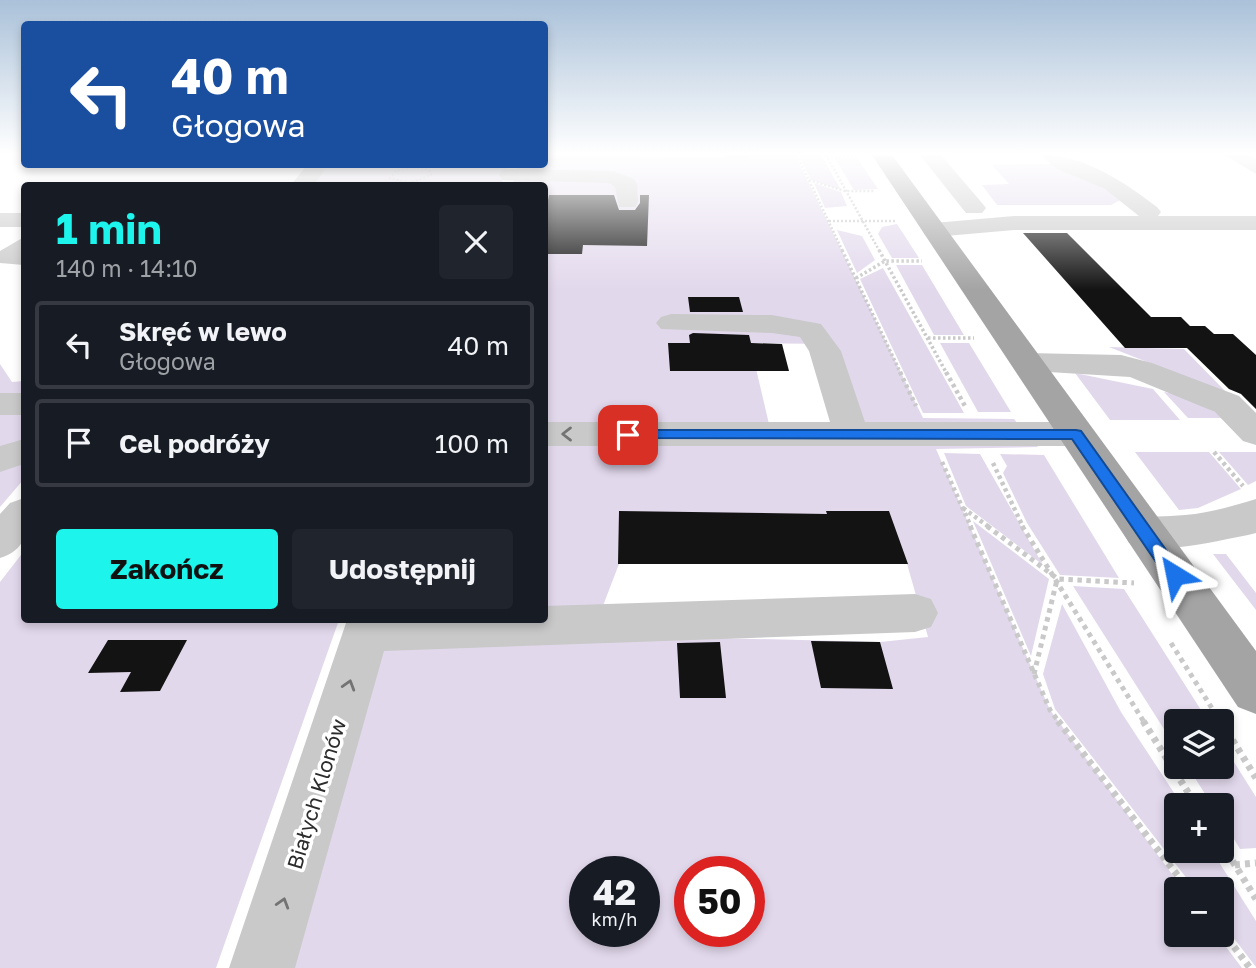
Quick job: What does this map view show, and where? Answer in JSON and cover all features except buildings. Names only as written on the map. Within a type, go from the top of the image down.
[{"type":"main road","points":[[902,200],[1027,363],[1256,691]]},
{"type":"street","points":[[967,200],[974,208]]},
{"type":"street","points":[[1134,200],[1158,218]]},
{"type":"street","points":[[922,229],[974,208],[1073,224],[1158,218]]},
{"type":"street","points":[[922,229],[1032,217],[1158,218],[1255,224]]},
{"type":"street","points":[[0,220],[21,220]]},
{"type":"street","points":[[21,247],[8,257],[21,257]]},
{"type":"street","points":[[671,323],[772,324],[810,330],[825,351],[851,435]]},
{"type":"street","points":[[1027,363],[1121,365],[1142,370],[1227,404],[1256,433]]},
{"type":"street","points":[[0,404],[21,404]]},
{"type":"street","points":[[548,434],[1076,435]]},
{"type":"street","points":[[0,459],[21,452]]},
{"type":"street","points":[[1144,532],[1184,531],[1248,520],[1252,503]]},
{"type":"street","points":[[0,542],[21,517]]},
{"type":"street","points":[[548,622],[915,613]]},
{"type":"street","points":[[368,626],[494,623]]},
{"type":"street","name":"Białych Klonów","points":[[262,968],[368,626]]},
{"type":"path","points":[[819,200],[920,414]]},
{"type":"path","points":[[850,200],[971,416]]},
{"type":"path","points":[[829,221],[862,221],[922,229]]},
{"type":"path","points":[[856,278],[885,261],[922,229]]},
{"type":"path","points":[[928,338],[978,338]]},
{"type":"path","points":[[937,450],[1050,710],[1179,877]]},
{"type":"path","points":[[987,450],[1020,523],[1058,579],[1123,692],[1188,793]]},
{"type":"path","points":[[1214,452],[1252,503]]},
{"type":"path","points":[[962,508],[1058,579],[1134,583]]},
{"type":"path","points":[[1034,674],[1058,579]]},
{"type":"path","points":[[1234,742],[1256,778]]},
{"type":"path","points":[[1256,863],[1235,865],[1256,899]]},
{"type":"path","points":[[1234,947],[1250,968]]},
{"type":"shaded area","points":[[548,200],[817,200],[923,418],[1014,419],[1018,424],[851,424],[828,344],[750,343],[769,424],[548,425]]},
{"type":"shaded area","points":[[822,200],[845,200],[847,206],[825,208]]},
{"type":"shaded area","points":[[993,200],[1120,200],[1111,205],[997,205]]},
{"type":"shaded area","points":[[897,224],[919,258],[892,258],[878,234],[882,227]]},
{"type":"shaded area","points":[[837,230],[862,236],[875,260],[857,273]]},
{"type":"shaded area","points":[[896,265],[922,265],[964,335],[934,335]]},
{"type":"shaded area","points":[[883,268],[964,413],[923,413],[860,279]]},
{"type":"shaded area","points":[[940,343],[969,343],[1011,412],[978,412]]},
{"type":"shaded area","points":[[1109,347],[1184,349],[1228,394]]},
{"type":"shaded area","points":[[0,364],[12,382],[21,381],[21,482],[0,507]]},
{"type":"shaded area","points":[[1075,373],[1153,389],[1180,420],[1110,420]]},
{"type":"shaded area","points":[[1164,392],[1176,394],[1228,418],[1188,418]]},
{"type":"shaded area","points":[[548,443],[1035,443],[1038,447],[936,449],[1050,710],[1174,877],[1164,877],[1164,947],[1226,947],[1242,968],[285,968],[377,642],[677,637],[880,642],[928,637],[907,564],[619,564],[601,611],[548,615]]},
{"type":"shaded area","points":[[1135,452],[1209,452],[1241,489],[1198,508],[1179,510]]},
{"type":"shaded area","points":[[1219,452],[1256,452],[1256,481],[1248,485]]},
{"type":"shaded area","points":[[944,453],[980,454],[1043,565],[966,506]]},
{"type":"shaded area","points":[[1000,454],[1044,455],[1119,578],[1060,575],[1027,523],[1003,473],[1007,466]]},
{"type":"shaded area","points":[[973,521],[1049,579],[1031,656]]},
{"type":"shaded area","points":[[1213,554],[1226,554],[1256,593],[1256,610]]},
{"type":"shaded area","points":[[21,555],[21,623],[338,623],[216,968],[0,968],[0,582]]},
{"type":"shaded area","points":[[1073,586],[1124,589],[1200,709],[1164,709],[1164,729]]},
{"type":"shaded area","points":[[1062,604],[1121,712],[1174,793],[1164,793],[1164,849],[1055,709],[1043,674]]},
{"type":"shaded area","points":[[1234,762],[1256,797],[1256,848],[1240,849],[1234,839],[1234,793],[1204,793],[1196,779],[1234,779]]},
{"type":"shaded area","points":[[1175,863],[1220,863],[1228,877],[1186,877]]},
{"type":"shaded area","points":[[1234,886],[1256,921],[1256,967],[1234,939]]},
{"type":"route","points":[[628,435],[1076,435],[1175,575]]}]
